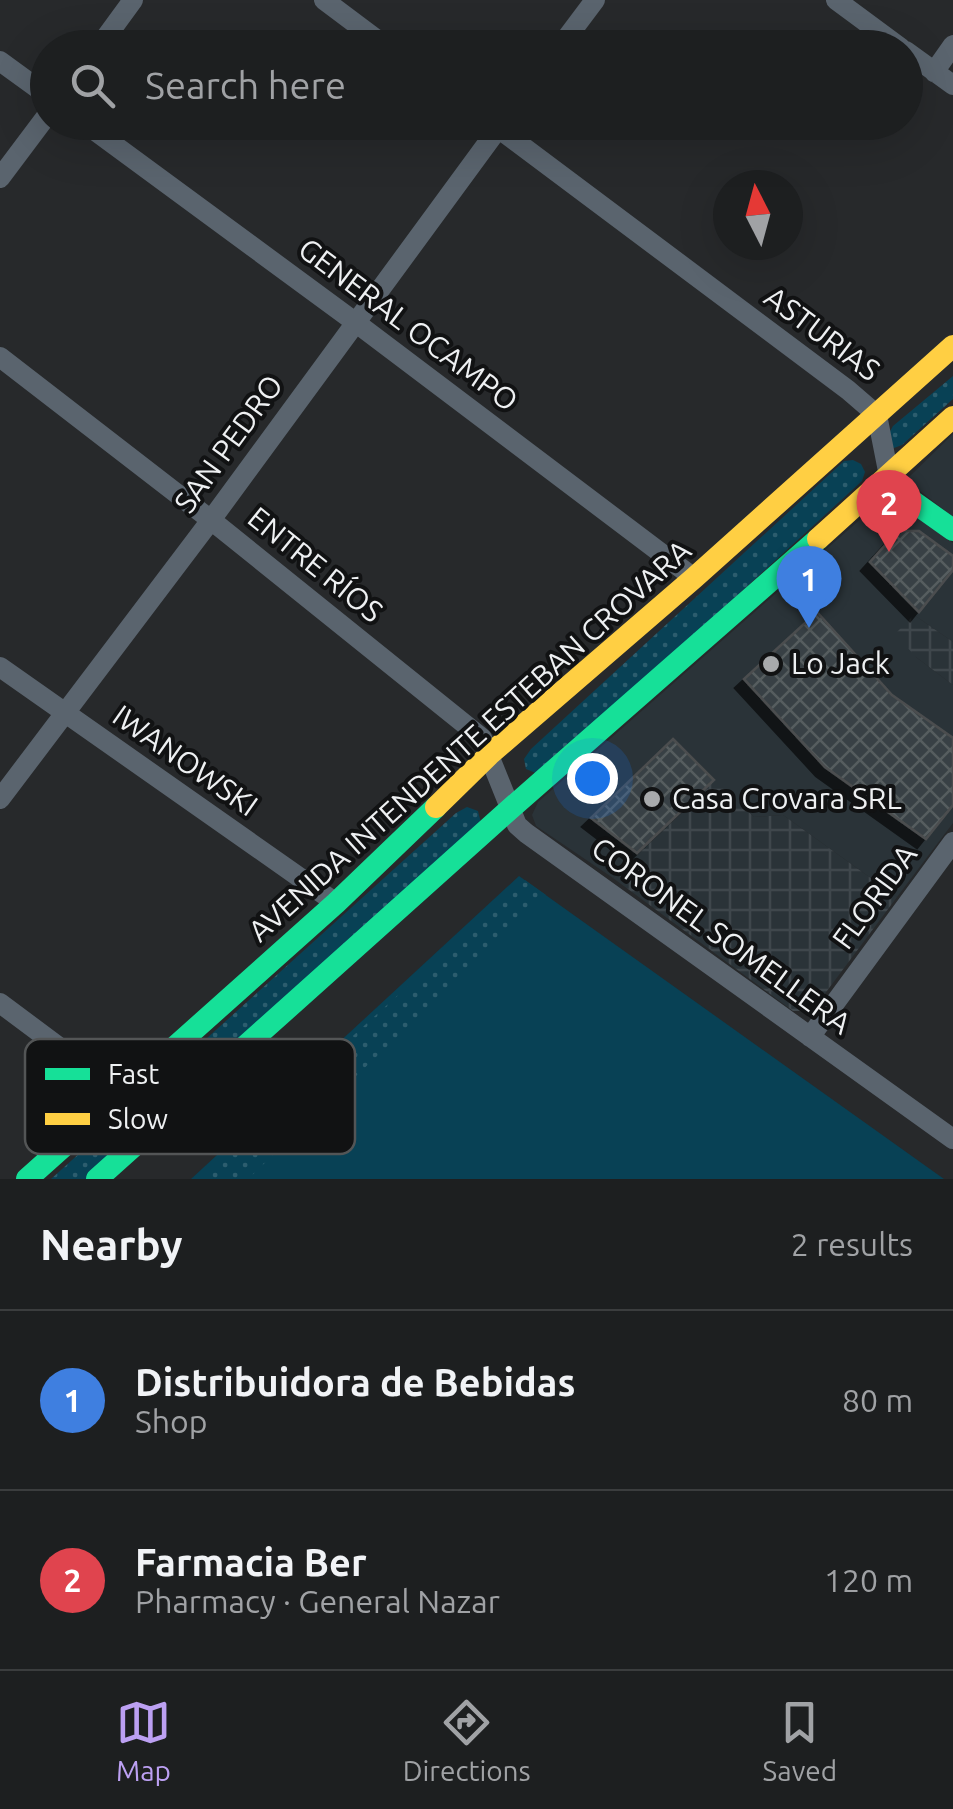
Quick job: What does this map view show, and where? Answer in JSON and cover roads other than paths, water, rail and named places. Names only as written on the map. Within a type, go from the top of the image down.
[{"type":"main road","name":"AVENIDA INTENDENTE ESTEBAN CROVARA","points":[[183,1039],[336,902],[490,754],[953,346]]},
{"type":"main road","points":[[254,1039],[953,417]]},
{"type":"main road","points":[[889,476],[898,491],[953,530]]},
{"type":"main road","name":"AVENIDA INTENDENTE ESTEBAN CROVARA","points":[[26,1179],[54,1154]]},
{"type":"main road","points":[[97,1179],[125,1154]]},
{"type":"street","points":[[111,30],[133,0]]},
{"type":"street","points":[[324,0],[364,30]]},
{"type":"street","points":[[572,30],[595,0]]},
{"type":"street","points":[[836,0],[877,30]]},
{"type":"street","points":[[934,72],[953,46]]},
{"type":"street","points":[[0,61],[30,83]]},
{"type":"street","points":[[923,64],[953,85]]},
{"type":"street","points":[[0,178],[30,138]]},
{"type":"street","name":"GENERAL OCAMPO","points":[[108,140],[694,578]]},
{"type":"street","name":"SAN PEDRO","points":[[0,799],[211,520],[486,140]]},
{"type":"street","name":"ASTURIAS","points":[[517,140],[877,415]]},
{"type":"street","name":"ENTRE RÍOS","points":[[0,356],[482,738],[490,754]]},
{"type":"street","points":[[877,415],[889,476]]},
{"type":"street","name":"IWANOWSKI","points":[[0,668],[336,902]]},
{"type":"street","name":"CORONEL SOMELLERA","points":[[490,754],[517,825],[526,833],[953,1139]]},
{"type":"street","name":"FLORIDA","points":[[810,1037],[953,842]]},
{"type":"street","points":[[0,1003],[48,1039]]},
{"type":"place","name":"Farmacia Ber","points":[[889,552]]},
{"type":"place","name":"Distribuidora de Bebidas","points":[[809,628]]},
{"type":"place","name":"Lo Jack","points":[[771,664]]},
{"type":"place","name":"Casa Crovara SRL","points":[[652,799]]}]
